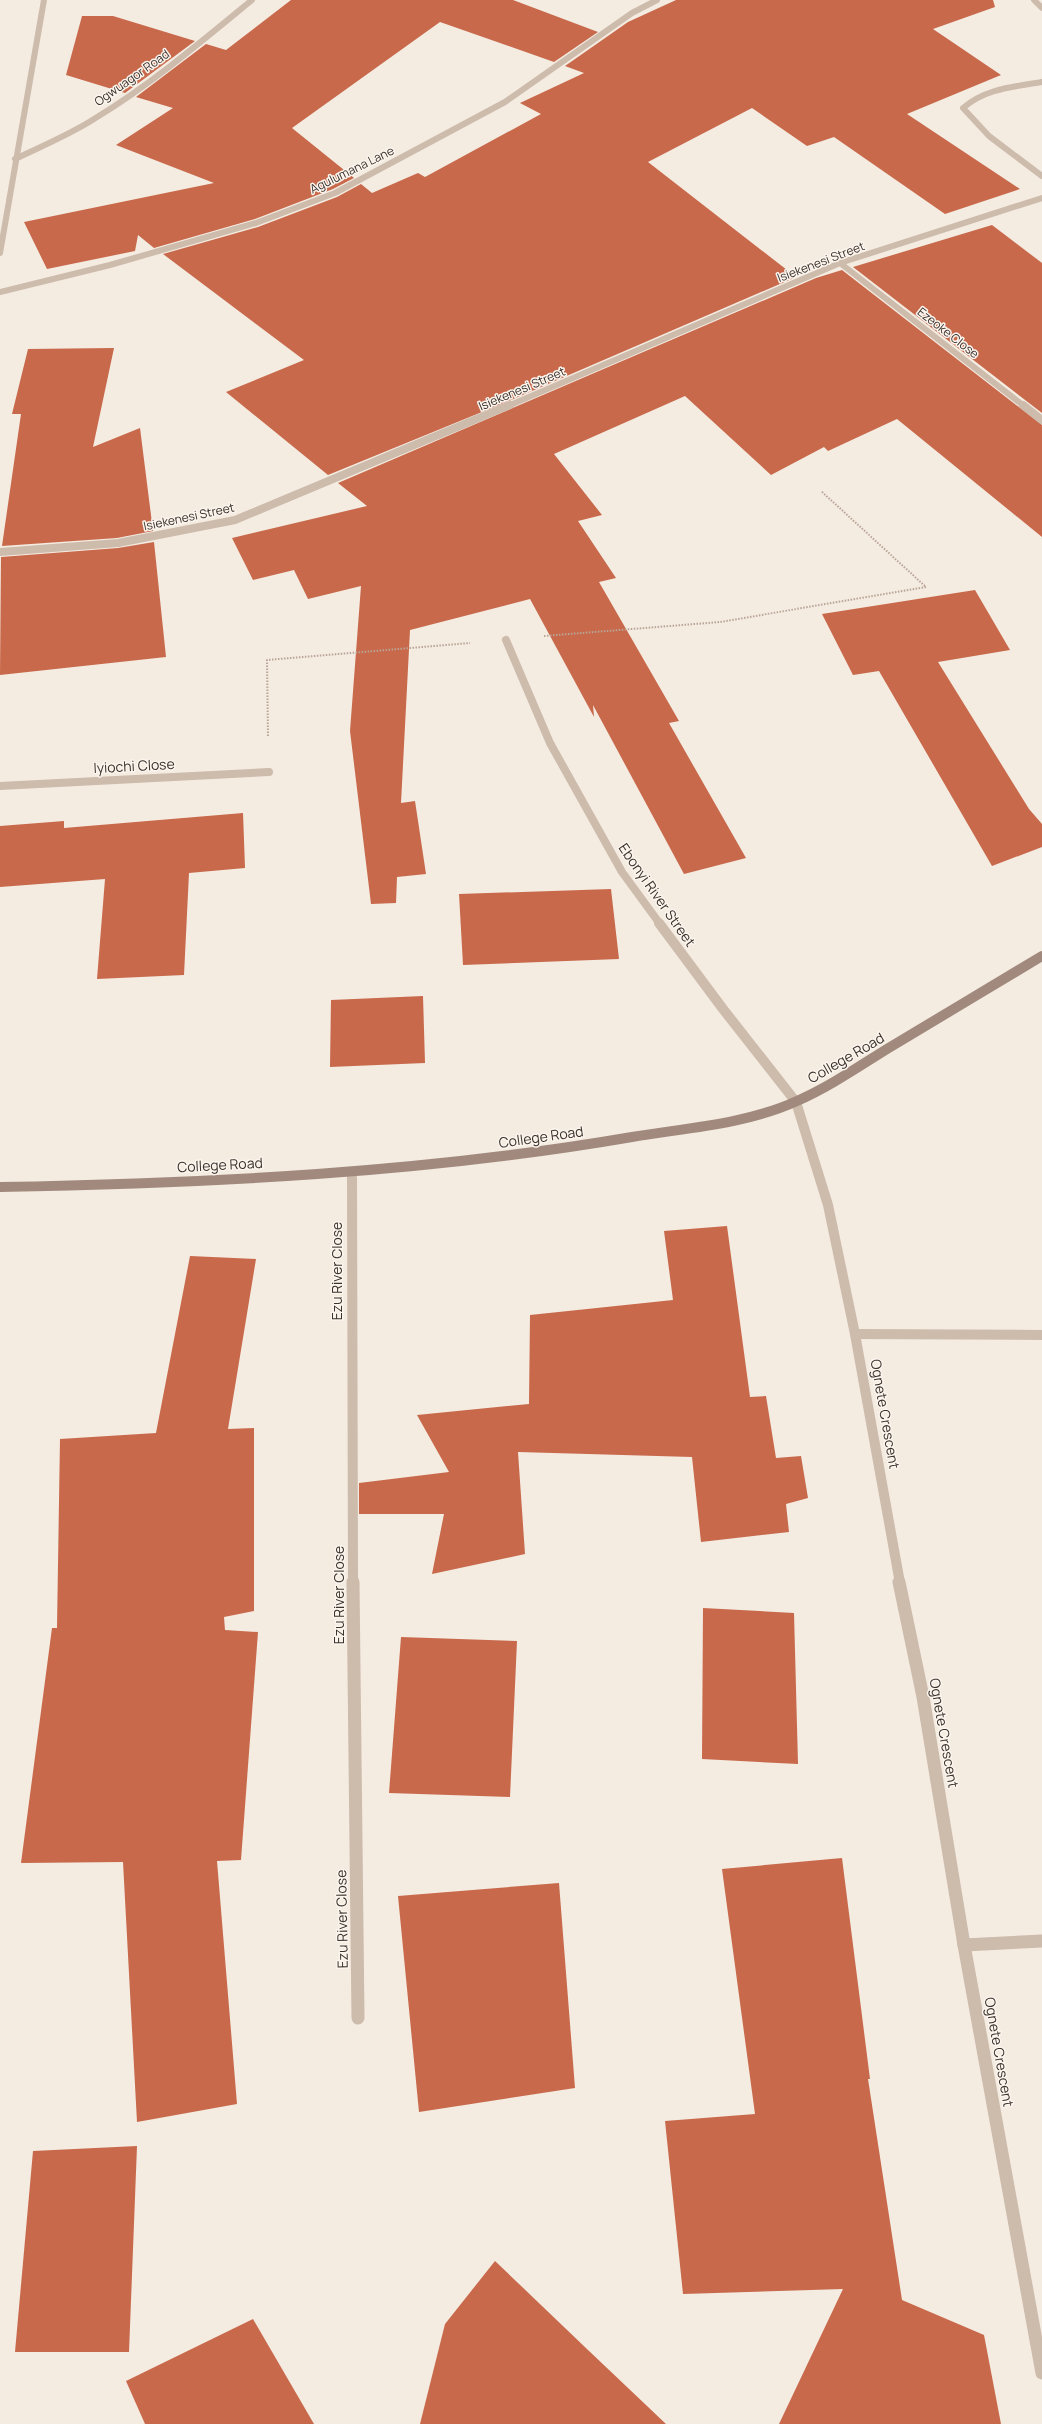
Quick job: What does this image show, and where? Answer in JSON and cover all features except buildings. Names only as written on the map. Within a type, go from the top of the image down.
[{"type":"main road","name":"College Road","points":[[0,1187],[108,1185],[352,1173],[494,1158],[601,1143],[744,1118],[796,1102],[916,1034],[1042,956]]},
{"type":"street","points":[[0,253],[15,159],[44,0]]},
{"type":"street","name":"Ogwuagor Road","points":[[15,159],[70,132],[122,100],[192,49],[252,0]]},
{"type":"street","name":"Agulumana Lane","points":[[0,292],[110,265],[256,223],[335,193],[505,102],[632,13],[657,0]]},
{"type":"street","points":[[1034,0],[1042,8]]},
{"type":"street","points":[[1042,82],[986,92],[970,101],[963,108],[981,129],[1042,176]]},
{"type":"street","name":"Isiekenesi Street","points":[[0,552],[118,543],[235,520],[407,450],[840,263],[1042,198]]},
{"type":"street","name":"Ezeoke Close","points":[[840,263],[1042,420]]},
{"type":"street","name":"Ebonyi River Street","points":[[506,640],[550,743],[622,872],[723,1009],[796,1102]]},
{"type":"street","name":"Iyiochi Close","points":[[0,786],[269,772]]},
{"type":"street","name":"Ognete Crescent","points":[[796,1102],[828,1205],[855,1334],[899,1578],[923,1697],[964,1945],[1042,2372]]},
{"type":"street","name":"Ezu River Close","points":[[352,1173],[351,1418],[358,2018]]},
{"type":"street","points":[[855,1334],[1042,1335]]},
{"type":"street","points":[[964,1945],[1042,1941]]},
{"type":"path","points":[[269,772],[267,660],[720,622],[926,587],[821,491]]}]
